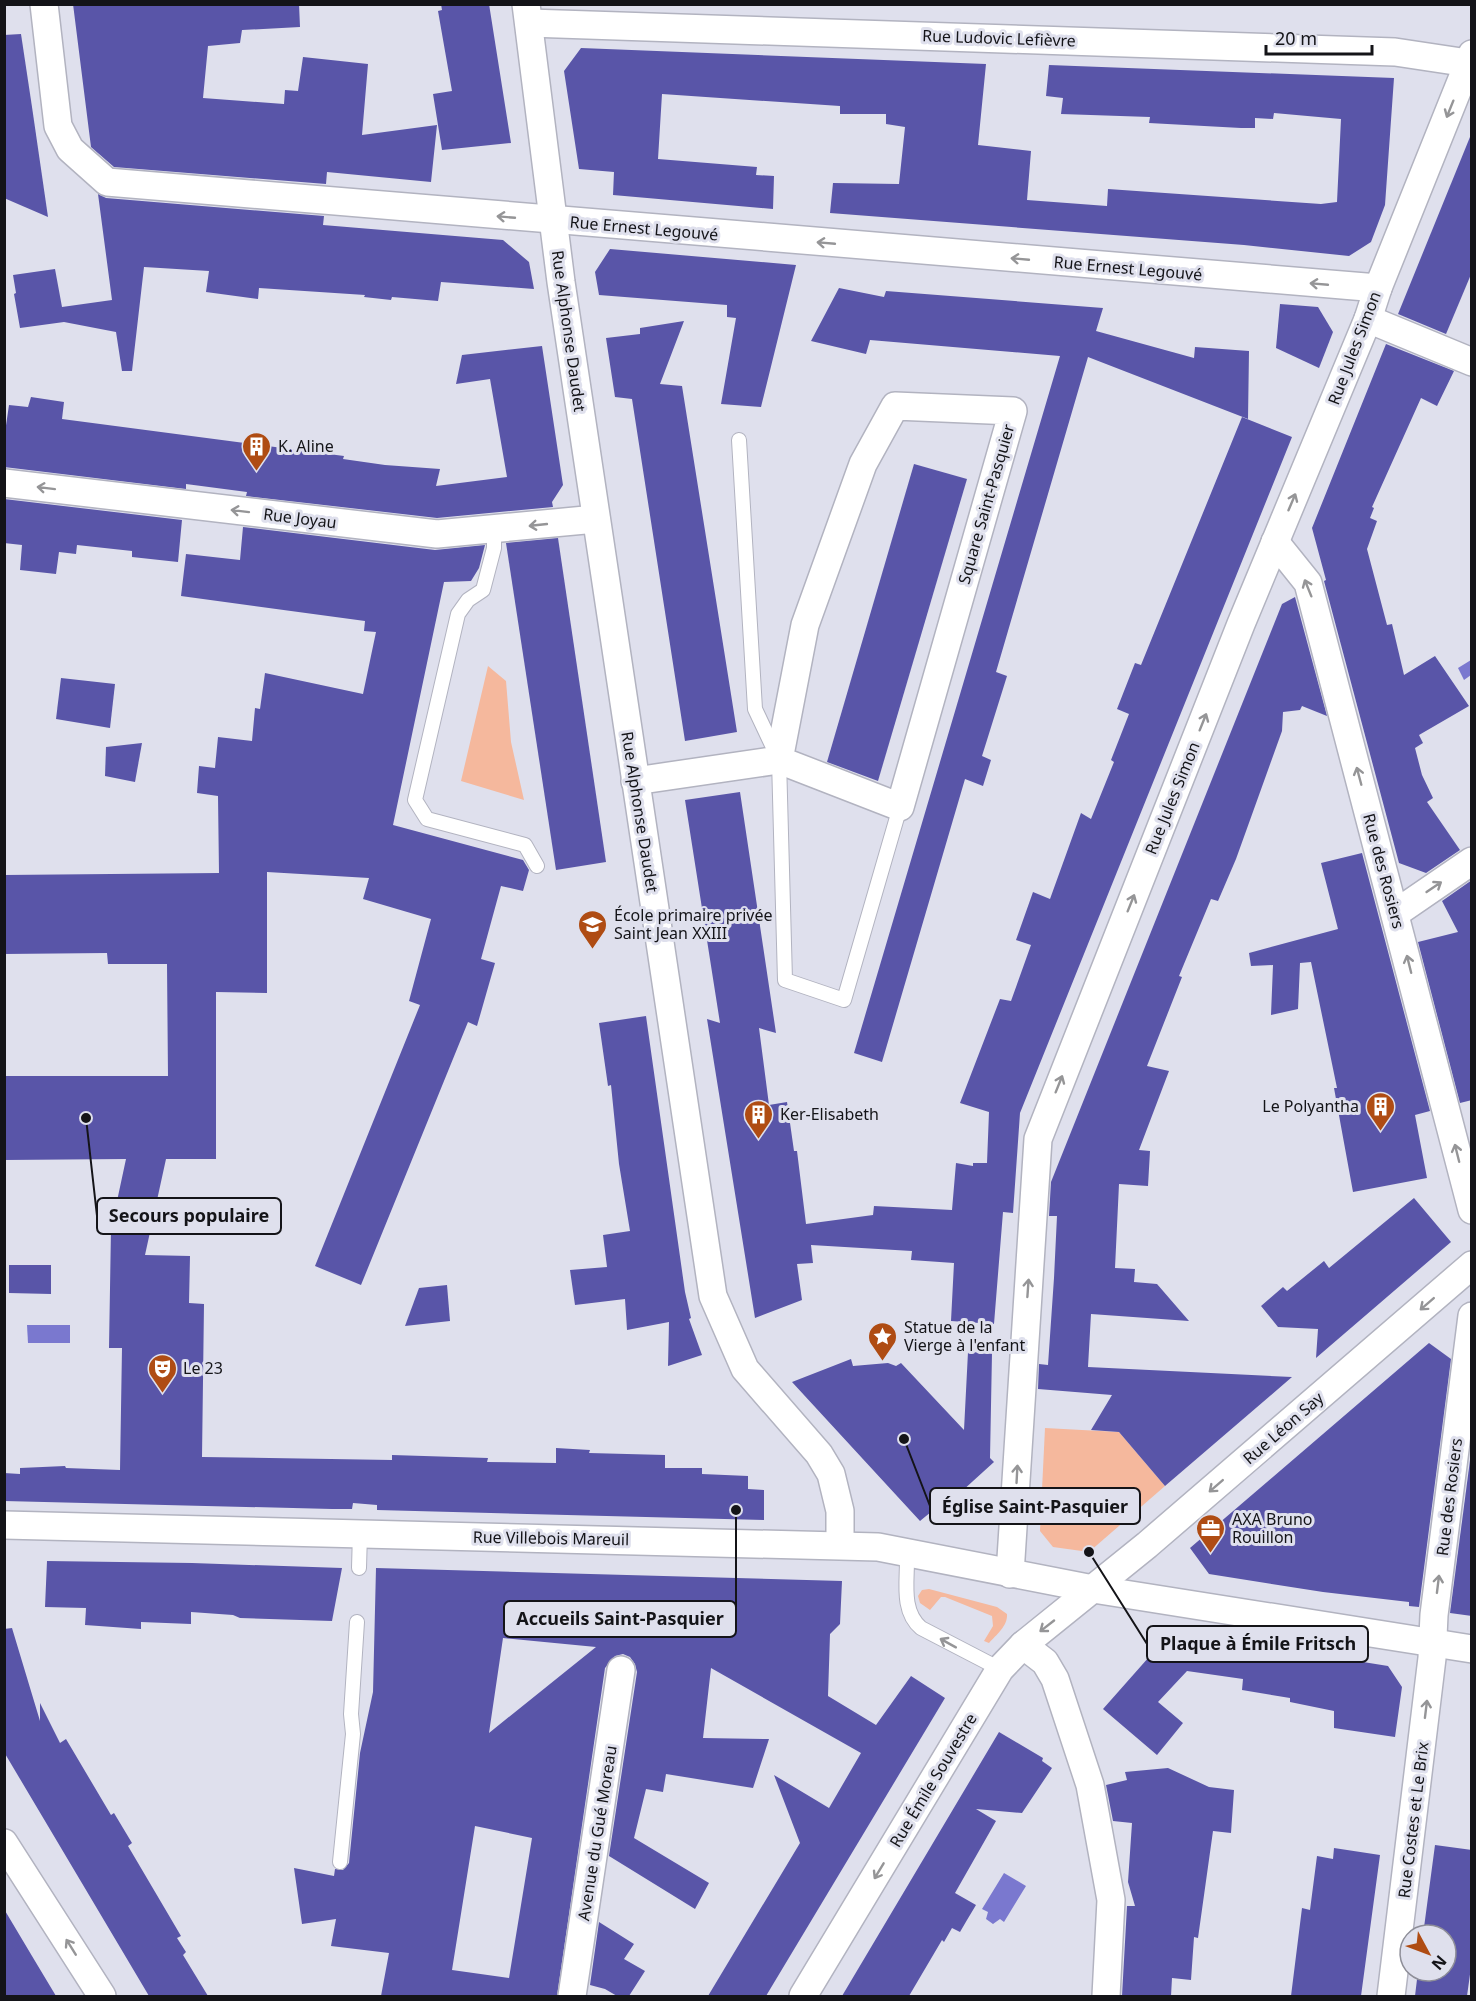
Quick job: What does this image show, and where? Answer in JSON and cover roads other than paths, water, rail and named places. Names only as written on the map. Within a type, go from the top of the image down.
[{"type":"street","name":"Rue Ernest Legouvé","points":[[44,4],[58,126],[69,149],[107,182],[1378,288]]},
{"type":"street","name":"Rue Alphonse Daudet","points":[[528,14],[561,282],[713,1296],[745,1369],[819,1454],[831,1474],[840,1511],[840,1545]]},
{"type":"street","name":"Rue Ludovic Lefièvre","points":[[528,14],[1395,52],[1470,59]]},
{"type":"street","name":"Rue Jules Simon","points":[[1010,1574],[1038,1139],[1275,542],[1368,319],[1378,288],[1470,59]]},
{"type":"street","points":[[1368,319],[1472,362]]},
{"type":"street","name":"Square Saint-Pasquier","points":[[779,760],[806,625],[863,464],[895,406],[1013,411],[900,807]]},
{"type":"street","name":"Rue Joyau","points":[[4,483],[437,534],[596,519]]},
{"type":"street","name":"Rue des Rosiers","points":[[1275,542],[1308,583],[1472,1210]]},
{"type":"street","points":[[635,781],[779,760],[900,807]]},
{"type":"street","points":[[1396,913],[1472,861]]},
{"type":"street","name":"Rue Léon Say","points":[[1093,1589],[1472,1265]]},
{"type":"street","name":"Rue des Rosiers","points":[[1433,1642],[1434,1615],[1472,1317]]},
{"type":"street","name":"Rue Villebois Mareuil","points":[[4,1525],[878,1547],[1093,1589],[1472,1649]]},
{"type":"street","name":"Rue Émile Souvestre","points":[[803,1996],[1000,1669],[1023,1645],[1093,1589]]},
{"type":"street","name":"Rue Costes et Le Brix","points":[[1392,1996],[1433,1642]]},
{"type":"street","points":[[1023,1645],[1045,1662],[1054,1679],[1090,1785],[1111,1900],[1106,1996]]},
{"type":"street","name":"Avenue du Gué Moreau","points":[[572,1996],[621,1670]]},
{"type":"street","points":[[4,1843],[102,1996]]},
{"type":"lane","points":[[738,440],[754,709],[779,760],[785,980],[844,1000],[900,807]]},
{"type":"lane","points":[[494,530],[494,548],[483,590],[468,600],[459,614],[415,800],[427,819],[525,845],[537,866]]},
{"type":"lane","points":[[358,1568],[360,1533]]},
{"type":"lane","points":[[907,1553],[907,1610],[913,1621],[931,1634],[1000,1669]]},
{"type":"lane","points":[[340,1862],[353,1734],[351,1714],[357,1622]]},
{"type":"place","name":"K. Aline","points":[[257,472]]},
{"type":"place","name":"École primaire privée Saint Jean XXIII","points":[[593,950]]},
{"type":"place","name":"Secours populaire","points":[[86,1118]]},
{"type":"place","name":"Le Polyantha","points":[[1380,1132]]},
{"type":"place","name":"Ker-Elisabeth","points":[[759,1140]]},
{"type":"place","name":"Statue de la Vierge à l'enfant","points":[[883,1362]]},
{"type":"place","name":"Le 23","points":[[162,1394]]},
{"type":"place","name":"Église Saint-Pasquier","points":[[904,1439]]},
{"type":"place","name":"Accueils Saint-Pasquier","points":[[736,1510]]},
{"type":"place","name":"Plaque à Émile Fritsch","points":[[1089,1552]]},
{"type":"place","name":"AXA Bruno Rouillon","points":[[1211,1554]]}]
